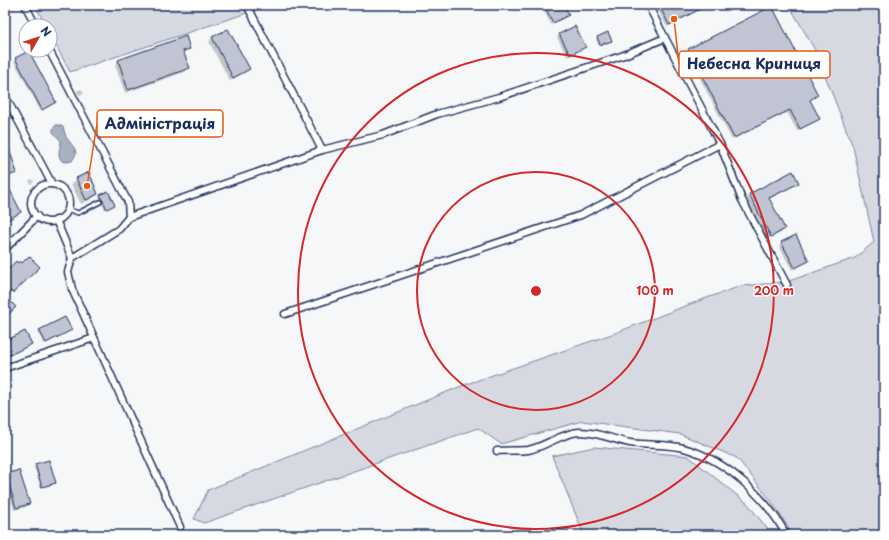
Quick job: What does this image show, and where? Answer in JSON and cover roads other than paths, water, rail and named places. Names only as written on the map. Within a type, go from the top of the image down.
[{"type":"street","points":[[25,5],[32,18]]},
{"type":"street","points":[[247,5],[322,150]]},
{"type":"street","points":[[648,5],[720,144],[742,200],[787,285]]},
{"type":"street","points":[[72,258],[119,229],[129,217],[322,150],[383,135],[437,114],[507,94],[624,55],[665,38]]},
{"type":"street","points":[[53,58],[128,202],[129,217]]},
{"type":"street","points":[[5,96],[52,184]]},
{"type":"street","points":[[285,314],[581,216],[720,144]]},
{"type":"street","points":[[52,184],[60,187],[67,194],[69,203],[64,215],[56,220],[46,221],[37,216],[32,207],[32,196],[38,188],[43,185],[52,184]]},
{"type":"street","points":[[5,249],[37,216]]},
{"type":"street","points":[[56,220],[72,258],[68,272],[72,289],[180,526]]},
{"type":"street","points":[[5,368],[94,338]]},
{"type":"street","points":[[497,451],[528,450],[563,436],[579,432],[602,435],[630,443],[673,446],[687,449],[714,461],[746,484],[764,501],[780,522],[786,535]]},
{"type":"lane","points":[[67,210],[78,213],[100,202]]},
{"type":"water","points":[[56,125],[63,127],[66,137],[75,149],[76,154],[72,161],[63,162],[60,157],[59,152],[61,141],[53,132]]},
{"type":"place","name":"Небесна Криниця","points":[[674,19]]},
{"type":"place","name":"Адміністрація","points":[[87,186]]}]
